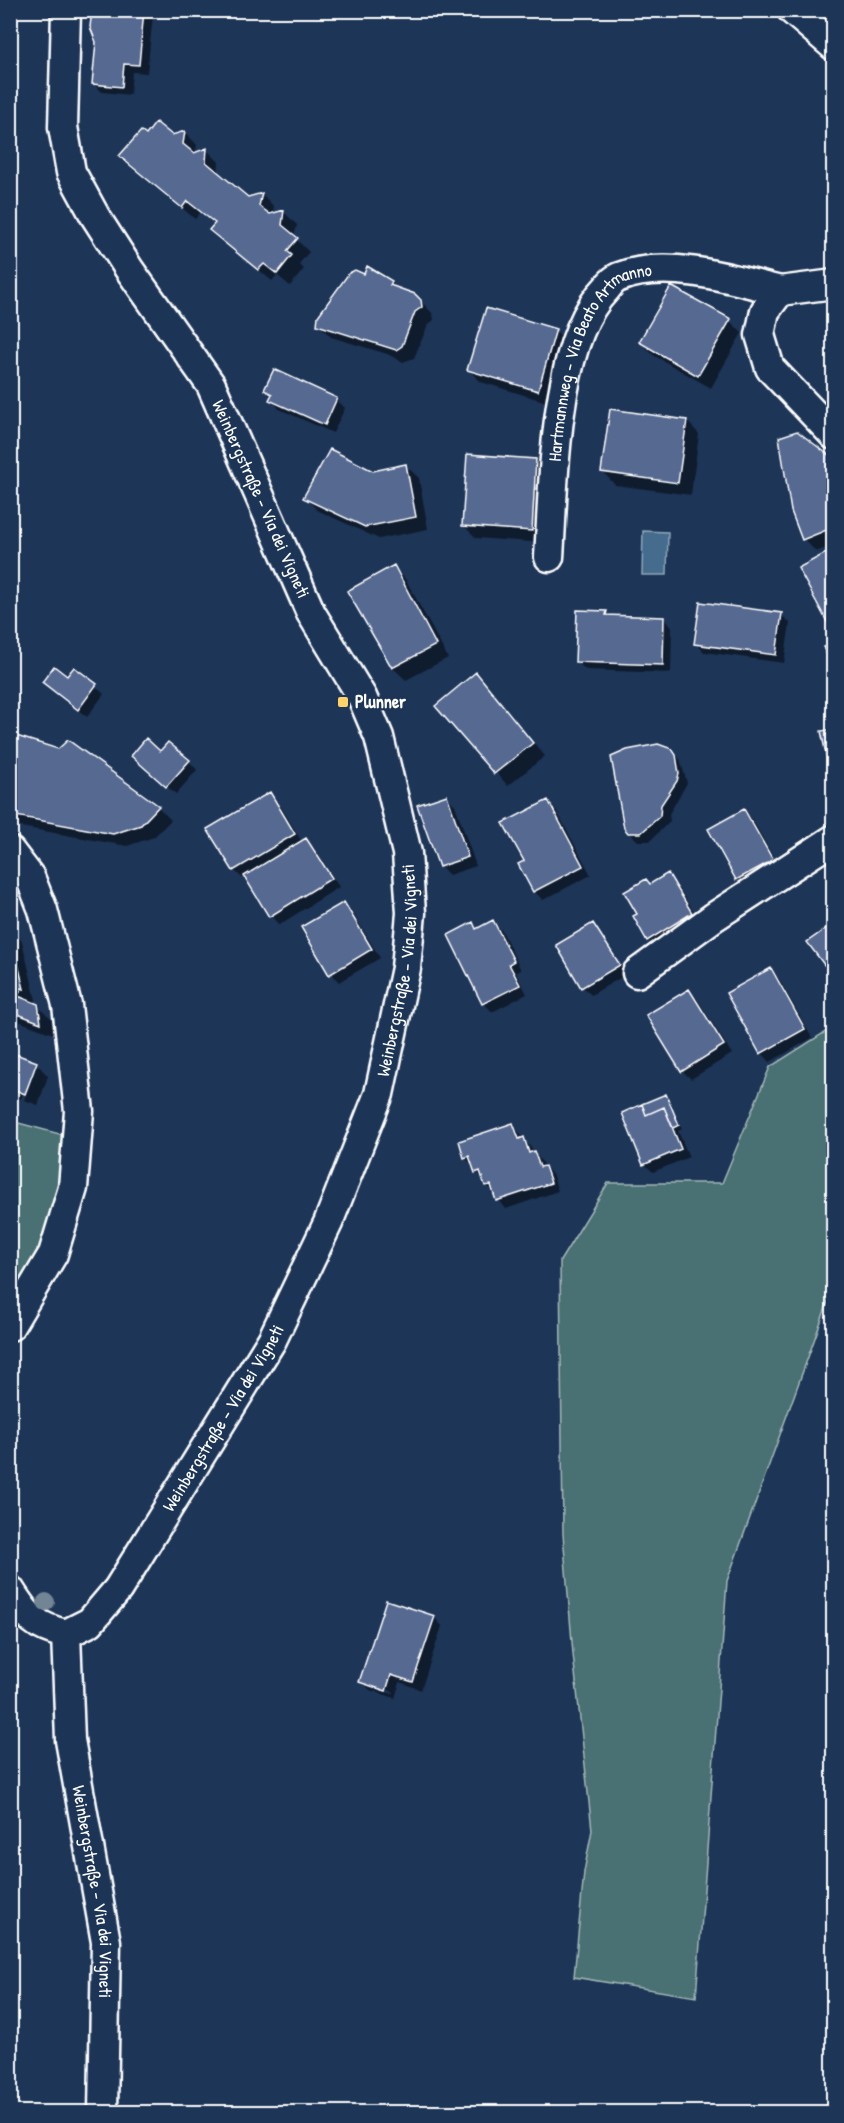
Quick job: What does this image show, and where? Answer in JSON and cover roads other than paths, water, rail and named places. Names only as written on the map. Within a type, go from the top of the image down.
[{"type":"street","name":"Weinbergstraße - Via dei Vigneti","points":[[66,10],[63,127],[71,172],[94,216],[211,385],[311,614],[362,697],[379,737],[407,853],[411,913],[406,968],[379,1094],[328,1223],[272,1340],[118,1589],[90,1622],[66,1634],[70,1740],[106,1942],[103,2112]]},
{"type":"street","points":[[792,10],[834,46]]},
{"type":"street","name":"Hartmannweg - Via Beato Artmanno","points":[[549,557],[558,432],[572,353],[594,300],[617,278],[644,271],[704,271],[780,291]]},
{"type":"street","points":[[834,284],[780,291],[765,311],[760,335],[770,368],[834,435]]},
{"type":"street","points":[[638,973],[714,916],[834,839]]},
{"type":"street","points":[[10,851],[30,877],[43,910],[67,1005],[79,1111],[73,1188],[53,1254],[10,1326]]},
{"type":"street","points":[[10,1590],[24,1613],[44,1629],[66,1634]]},
{"type":"water","points":[[643,531],[668,532],[667,575],[642,575]]},
{"type":"place","name":"Plunner","points":[[343,702]]}]
